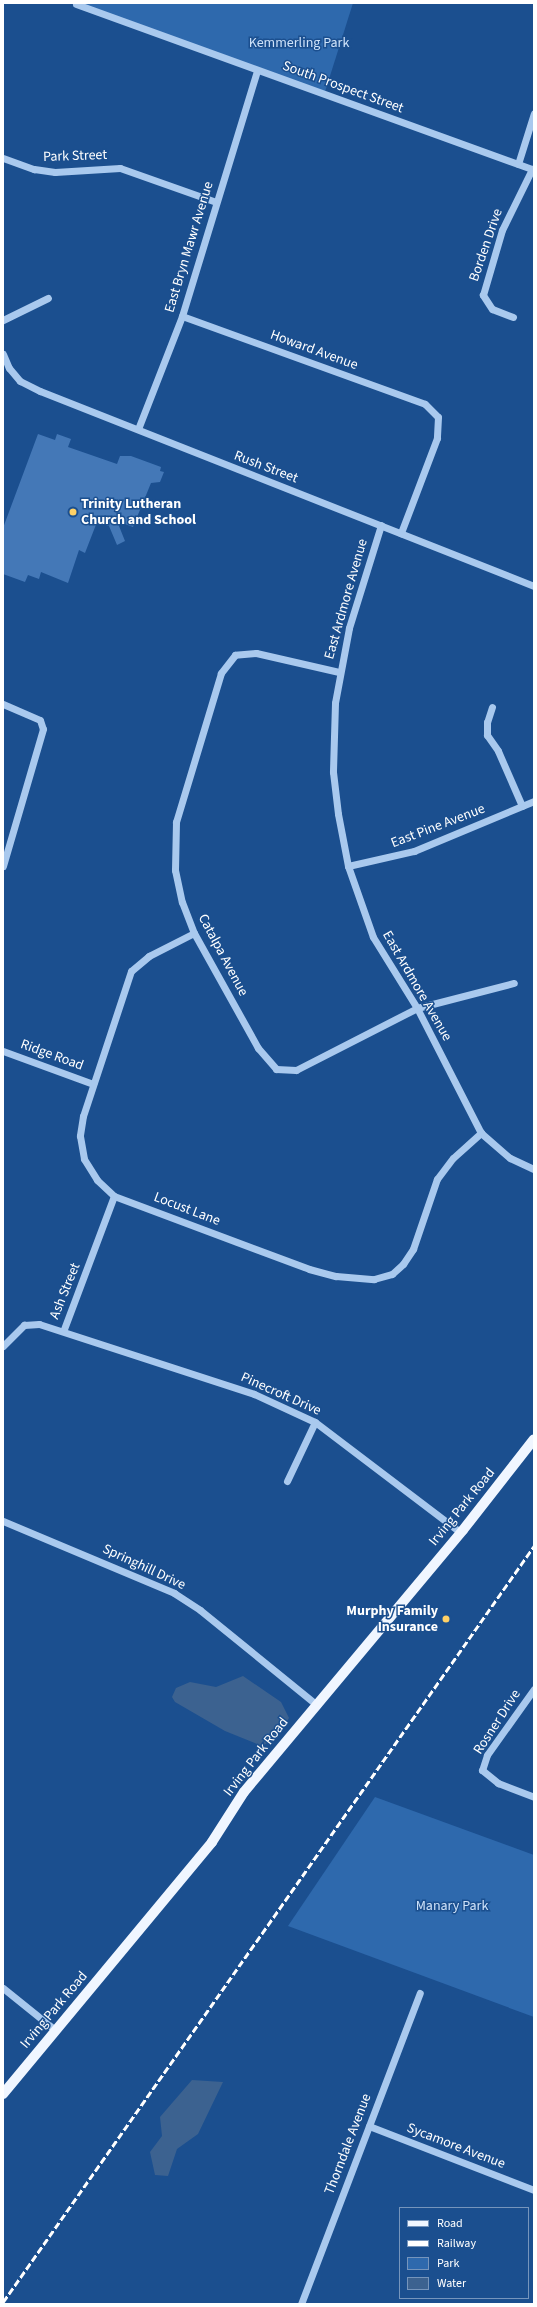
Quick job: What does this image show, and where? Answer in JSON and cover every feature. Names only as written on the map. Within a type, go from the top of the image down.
[{"type":"main road","name":"Irving Park Road","points":[[3,2094],[212,1842],[244,1792],[461,1533],[534,1439]]},
{"type":"street","name":"South Prospect Street","points":[[76,4],[257,71],[533,169]]},
{"type":"street","name":"East Bryn Mawr Avenue","points":[[138,429],[182,316],[257,71]]},
{"type":"street","points":[[518,164],[534,112]]},
{"type":"street","name":"Park Street","points":[[3,158],[34,169],[54,172],[120,168],[216,202]]},
{"type":"street","name":"Borden Drive","points":[[513,317],[492,310],[483,295],[502,230],[533,169]]},
{"type":"street","points":[[3,320],[48,298]]},
{"type":"street","name":"Howard Avenue","points":[[182,316],[425,404],[438,417],[437,438],[401,533]]},
{"type":"street","name":"Rush Street","points":[[3,354],[6,369],[30,387],[534,586]]},
{"type":"street","name":"East Ardmore Avenue","points":[[381,526],[348,628],[338,672],[334,772],[338,814],[348,866],[373,938],[417,1008],[481,1133],[510,1158],[534,1169]]},
{"type":"street","name":"Catalpa Avenue","points":[[338,672],[256,653],[235,655],[221,674],[176,822],[175,870],[194,933],[258,1048],[276,1068],[296,1070],[417,1008],[514,983]]},
{"type":"street","points":[[3,704],[40,720],[43,729],[41,744],[3,866]]},
{"type":"street","points":[[492,707],[486,722],[487,735],[498,751],[522,806]]},
{"type":"street","name":"East Pine Avenue","points":[[348,866],[414,851],[534,800]]},
{"type":"street","name":"Locust Lane","points":[[194,933],[149,956],[131,971],[93,1084],[81,1127],[84,1159],[97,1180],[114,1196],[309,1269],[336,1276],[374,1279],[392,1274],[403,1264],[413,1249],[437,1179],[453,1158],[481,1133]]},
{"type":"street","name":"Ridge Road","points":[[3,1051],[93,1084]]},
{"type":"street","name":"Ash Street","points":[[3,1346],[24,1325],[39,1324],[64,1329],[114,1196]]},
{"type":"street","name":"Pinecroft Drive","points":[[64,1329],[254,1394],[315,1422],[461,1533]]},
{"type":"street","points":[[287,1481],[315,1422]]},
{"type":"street","name":"Springhill Drive","points":[[3,1521],[174,1593],[200,1610],[317,1705]]},
{"type":"street","name":"Rosner Drive","points":[[534,1689],[487,1755],[482,1770],[498,1783],[534,1797]]},
{"type":"street","points":[[3,1988],[55,2030]]},
{"type":"street","name":"Thorndale Avenue","points":[[301,2304],[420,1993]]},
{"type":"street","name":"Sycamore Avenue","points":[[369,2126],[534,2190]]},
{"type":"green space","name":"Kemmerling Park","points":[[74,3],[353,3],[324,95]]},
{"type":"green space","name":"Manary Park","points":[[375,1797],[534,1855],[534,2017],[288,1926]]},
{"type":"water","points":[[243,1676],[281,1702],[289,1718],[276,1738],[262,1746],[225,1731],[175,1702],[172,1697],[176,1688],[190,1682],[216,1687]]},
{"type":"water","points":[[192,2080],[223,2082],[198,2134],[177,2149],[168,2176],[155,2175],[150,2152],[162,2136],[160,2117]]},
{"type":"building","name":"Trinity Lutheran Church and School","points":[[38,434],[55,440],[57,434],[71,439],[68,447],[117,464],[120,456],[131,456],[161,467],[160,471],[164,472],[160,482],[151,483],[133,527],[117,521],[125,541],[117,545],[109,526],[97,522],[85,553],[79,550],[68,583],[41,572],[39,579],[28,575],[25,582],[3,574],[3,528]]},
{"type":"railway","points":[[3,2302],[534,1546]]},
{"type":"place","name":"Trinity Lutheran Church and School","points":[[73,512]]},
{"type":"place","name":"Murphy Family Insurance","points":[[446,1619]]}]
